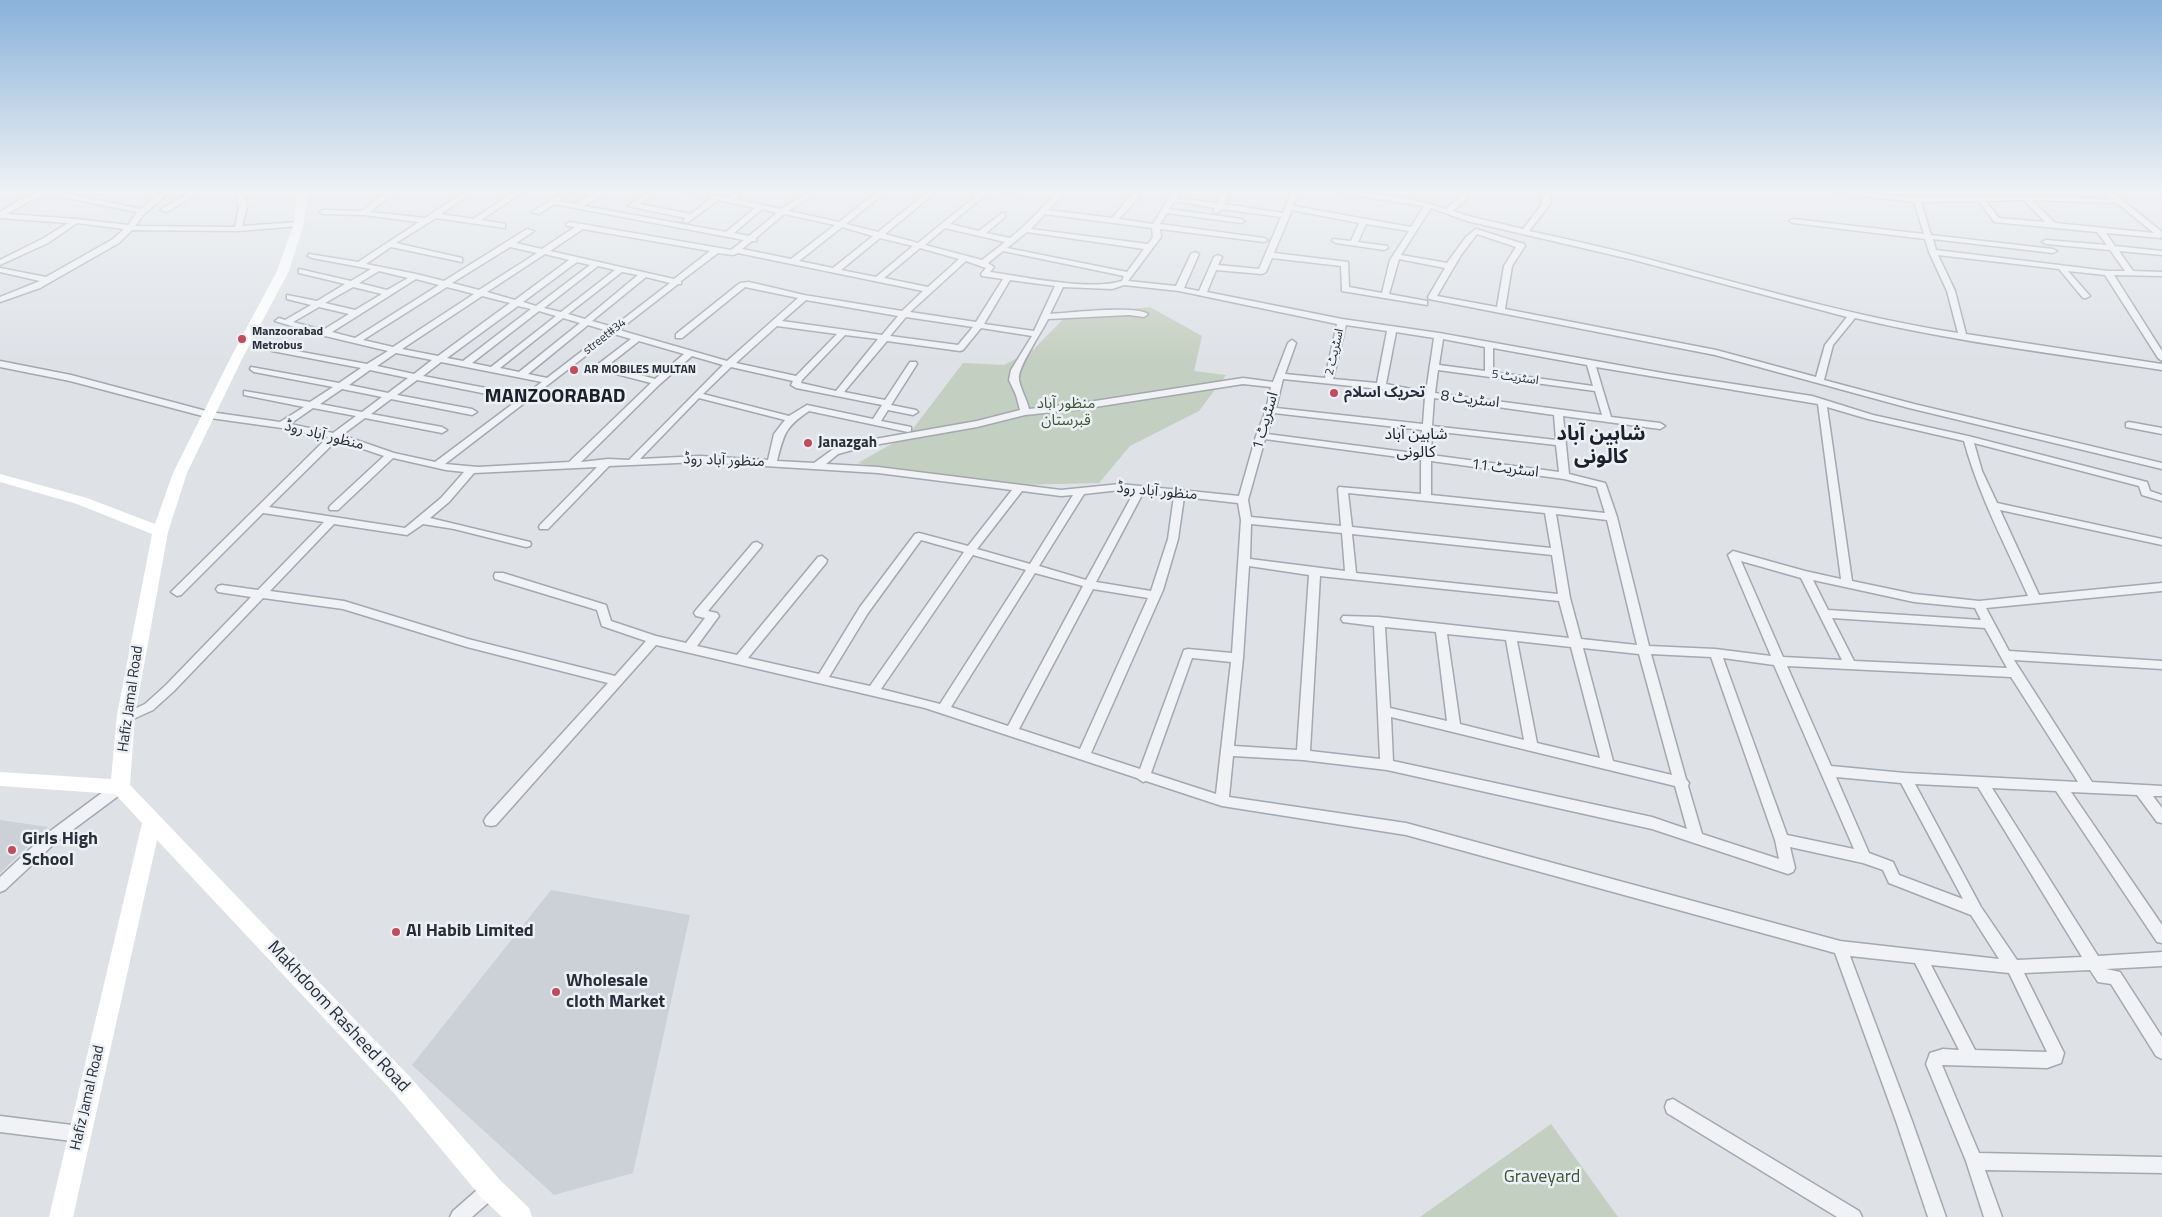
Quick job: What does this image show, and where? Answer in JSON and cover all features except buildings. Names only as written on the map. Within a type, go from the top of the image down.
[{"type":"main road","name":"Hafiz Jamal Road","points":[[120,787],[125,718],[160,532],[180,473],[282,273],[291,248]]},
{"type":"main road","points":[[0,478],[75,497],[125,515],[160,532]]},
{"type":"main road","points":[[0,779],[120,787],[152,821]]},
{"type":"main road","name":"Hafiz Jamal Road","points":[[61,1217],[152,821]]},
{"type":"main road","name":"Makhdoom Rasheed Road","points":[[152,821],[402,1085],[491,1189],[520,1217]]},
{"type":"street","points":[[0,263],[31,248]]},
{"type":"street","points":[[0,300],[47,280],[104,248]]},
{"type":"street","points":[[360,264],[384,248]]},
{"type":"street","points":[[406,248],[459,260]]},
{"type":"street","points":[[357,340],[504,248]]},
{"type":"street","points":[[526,248],[678,282]]},
{"type":"street","points":[[282,425],[549,248]]},
{"type":"street","points":[[699,248],[730,254],[742,248]]},
{"type":"street","points":[[794,261],[810,248]]},
{"type":"street","points":[[836,270],[863,248]]},
{"type":"street","points":[[878,279],[916,248]]},
{"type":"street","points":[[925,248],[984,263],[990,267],[985,274],[1007,278],[1112,287],[1123,283],[1179,290],[1342,322],[1439,336],[1590,364],[1822,402],[1871,417],[1968,439],[2143,484],[2146,493],[2162,498]]},
{"type":"street","points":[[1123,283],[1149,248]]},
{"type":"street","points":[[1214,267],[1260,273],[1272,248]]},
{"type":"street","points":[[1385,296],[1392,264],[1402,248]]},
{"type":"street","points":[[1461,248],[1432,297],[1716,352],[1912,406],[2162,466]]},
{"type":"street","points":[[1501,310],[1508,266],[1520,248]]},
{"type":"street","points":[[1590,248],[1852,316],[1963,337],[2162,367]]},
{"type":"street","points":[[1932,248],[1951,291],[1963,337]]},
{"type":"street","points":[[2023,248],[2053,251]]},
{"type":"street","points":[[2051,248],[2062,268],[2086,296]]},
{"type":"street","points":[[2101,248],[2162,253]]},
{"type":"street","points":[[984,263],[1002,249],[1129,275]]},
{"type":"street","points":[[2113,249],[2131,274]]},
{"type":"street","name":"street#34","points":[[437,465],[678,282],[715,251]]},
{"type":"street","points":[[738,251],[928,290]]},
{"type":"street","points":[[1933,252],[2108,273],[2161,276]]},
{"type":"street","points":[[1179,290],[1195,254]]},
{"type":"street","points":[[1269,255],[1345,264],[1345,289],[1424,303]]},
{"type":"street","points":[[312,256],[360,264],[447,283],[729,364],[798,379]]},
{"type":"street","points":[[1396,256],[1449,266]]},
{"type":"street","points":[[1202,294],[1218,257]]},
{"type":"street","points":[[177,592],[334,436],[577,258]]},
{"type":"street","points":[[838,394],[882,338],[904,314],[964,258]]},
{"type":"street","points":[[465,364],[598,263]]},
{"type":"street","points":[[379,268],[319,304],[283,322],[394,350],[549,381]]},
{"type":"street","points":[[492,370],[621,269]]},
{"type":"street","points":[[0,270],[47,280]]},
{"type":"street","points":[[302,271],[388,293]]},
{"type":"street","points":[[2108,273],[2162,358]]},
{"type":"street","points":[[521,375],[646,274]]},
{"type":"street","points":[[324,332],[416,276]]},
{"type":"street","points":[[776,322],[960,348],[979,325],[1007,278]]},
{"type":"street","points":[[679,336],[746,284],[804,297],[1037,334]]},
{"type":"street","points":[[1025,412],[1021,394],[1014,380],[1016,370],[1037,334],[1060,284]]},
{"type":"street","points":[[290,297],[356,313]]},
{"type":"street","points":[[634,460],[729,364],[804,297]]},
{"type":"street","points":[[1044,317],[1128,312],[1144,314]]},
{"type":"street","points":[[1819,381],[1830,345],[1852,316]]},
{"type":"street","name":"اسٹریٹ 2","points":[[1328,382],[1342,322]]},
{"type":"street","points":[[1381,386],[1392,329]]},
{"type":"street","points":[[843,332],[798,379],[796,385],[913,412]]},
{"type":"street","points":[[1426,497],[1425,459],[1429,395],[1439,336]]},
{"type":"street","points":[[638,338],[600,367],[657,382]]},
{"type":"street","name":"اسٹریٹ 1","points":[[1242,500],[1261,436],[1271,410],[1278,381],[1292,343]]},
{"type":"street","points":[[1489,346],[1489,374]]},
{"type":"street","points":[[272,348],[512,396]]},
{"type":"street","points":[[573,464],[690,352]]},
{"type":"street","name":"منظور آباد روڈ","points":[[0,364],[62,376],[210,415],[282,425],[334,436],[391,455],[437,465],[472,469],[700,458],[878,470],[1061,494],[1081,490],[1120,487],[1242,500]]},
{"type":"street","points":[[876,421],[912,364]]},
{"type":"street","points":[[1590,364],[1606,418]]},
{"type":"street","name":"اسٹریٹ 5","points":[[1433,367],[1597,389]]},
{"type":"street","points":[[254,369],[472,412]]},
{"type":"street","name":"اسٹریٹ 8","points":[[818,465],[835,452],[861,444],[977,424],[1025,412],[1082,406],[1243,381],[1328,382],[1381,386],[1429,395],[1660,426]]},
{"type":"street","points":[[247,393],[360,416],[442,430]]},
{"type":"street","points":[[697,395],[791,420]]},
{"type":"street","points":[[1822,402],[1847,584]]},
{"type":"street","points":[[772,463],[779,434],[791,420],[807,408],[908,429]]},
{"type":"street","points":[[1271,410],[1427,426],[1560,443]]},
{"type":"street","points":[[1558,412],[1564,476]]},
{"type":"street","points":[[2129,425],[2162,430]]},
{"type":"street","name":"اسٹریٹ 11","points":[[1261,436],[1564,476],[1601,485],[1612,517]]},
{"type":"street","points":[[1968,439],[1976,470],[2035,599]]},
{"type":"street","points":[[334,508],[391,455]]},
{"type":"street","points":[[544,527],[608,462]]},
{"type":"street","points":[[261,509],[407,532],[445,500],[472,469]]},
{"type":"street","points":[[873,692],[970,551],[1020,488]]},
{"type":"street","points":[[1011,732],[1140,489]]},
{"type":"street","points":[[1351,575],[1344,489],[1612,517],[1644,650],[1683,783],[1696,837]]},
{"type":"street","points":[[943,710],[1081,490]]},
{"type":"street","points":[[1083,756],[1155,595],[1174,538],[1180,493]]},
{"type":"street","points":[[1222,801],[1237,658],[1244,562],[1246,520],[1242,500]]},
{"type":"street","points":[[1991,505],[2162,542]]},
{"type":"street","points":[[1550,512],[1564,598],[1608,765]]},
{"type":"street","points":[[125,718],[149,707],[332,520]]},
{"type":"street","points":[[421,520],[454,526],[526,544]]},
{"type":"street","points":[[1246,520],[1557,552]]},
{"type":"street","points":[[822,679],[864,610],[919,536],[1088,584],[1155,595]]},
{"type":"street","points":[[688,648],[713,616],[700,613],[757,545]]},
{"type":"street","points":[[1864,857],[1828,771],[1777,661],[1733,554],[1805,575],[1914,598],[1980,605],[2162,587]]},
{"type":"street","points":[[740,660],[822,560]]},
{"type":"street","points":[[1244,562],[1315,572],[1564,598]]},
{"type":"street","points":[[1303,755],[1315,572]]},
{"type":"street","points":[[1805,575],[1850,665]]},
{"type":"street","points":[[499,576],[602,608],[606,623],[654,640],[822,679],[943,710],[1222,801],[1406,828],[1840,948],[2013,967],[2162,959]]},
{"type":"street","points":[[222,589],[344,605],[467,643],[616,681]]},
{"type":"street","points":[[1980,605],[2015,673],[2088,787]]},
{"type":"street","points":[[1825,614],[1989,624]]},
{"type":"street","points":[[1347,619],[1644,650],[1715,653],[1777,661],[2015,673]]},
{"type":"street","points":[[1379,621],[1387,765]]},
{"type":"street","points":[[1441,629],[1454,728]]},
{"type":"street","points":[[1511,636],[1531,746]]},
{"type":"street","points":[[491,821],[654,640]]},
{"type":"street","points":[[1144,777],[1188,653],[1237,658]]},
{"type":"street","points":[[1227,751],[1303,755],[1387,765],[1652,822],[1788,868],[1782,840],[1715,653]]},
{"type":"street","points":[[2006,655],[2162,665]]},
{"type":"street","points":[[1384,711],[1683,783]]},
{"type":"street","points":[[1828,771],[1982,783],[2162,791]]},
{"type":"street","points":[[1905,778],[1976,911],[2013,967],[2056,1052],[2055,1058],[2047,1060],[1936,1058],[1934,1064],[1974,1161],[1993,1217]]},
{"type":"street","points":[[1982,783],[2093,962],[2104,977],[2115,977],[2162,1051]]},
{"type":"street","points":[[2060,786],[2162,938]]},
{"type":"street","points":[[0,886],[50,839],[120,787]]},
{"type":"street","points":[[2141,790],[2162,818]]},
{"type":"street","points":[[1782,840],[1864,857],[1888,866],[1894,879],[1976,911]]},
{"type":"street","points":[[1840,948],[1904,1121],[1937,1217]]},
{"type":"street","points":[[1919,956],[1971,1058]]},
{"type":"street","points":[[1672,1107],[1853,1217]]},
{"type":"street","points":[[0,1124],[80,1134]]},
{"type":"street","points":[[1974,1161],[2162,1165]]},
{"type":"street","points":[[460,1217],[491,1189]]},
{"type":"shaded area","name":"Girls High School","points":[[0,820],[48,827],[0,873]]},
{"type":"shaded area","points":[[551,890],[690,915],[633,1173],[554,1195],[412,1065]]},
{"type":"green space","name":"منظور آباد قبرستان","points":[[1150,307],[1202,336],[1194,371],[1226,375],[1199,411],[1130,446],[1099,483],[972,486],[858,463],[909,434],[963,363],[1004,365],[1034,349],[1066,316]]},
{"type":"green space","name":"Graveyard","points":[[1551,1124],[1618,1217],[1420,1217]]},
{"type":"place","name":"Manzoorabad Metrobus","points":[[242,339]]},
{"type":"place","name":"AR MOBILES MULTAN","points":[[574,370]]},
{"type":"place","name":"تحریک اسلام","points":[[1334,393]]},
{"type":"place","name":"Janazgah","points":[[808,443]]},
{"type":"place","name":"Girls High School","points":[[12,850]]},
{"type":"place","name":"Al Habib Limited","points":[[396,932]]},
{"type":"place","name":"Wholesale cloth Market","points":[[556,992]]},
{"type":"district","name":"MANZOORABAD","points":[[555,397]]},
{"type":"district","name":"شاہین آباد کالونی","points":[[1416,444]]},
{"type":"district","name":"شاہین آباد کالونی","points":[[1601,446]]}]
